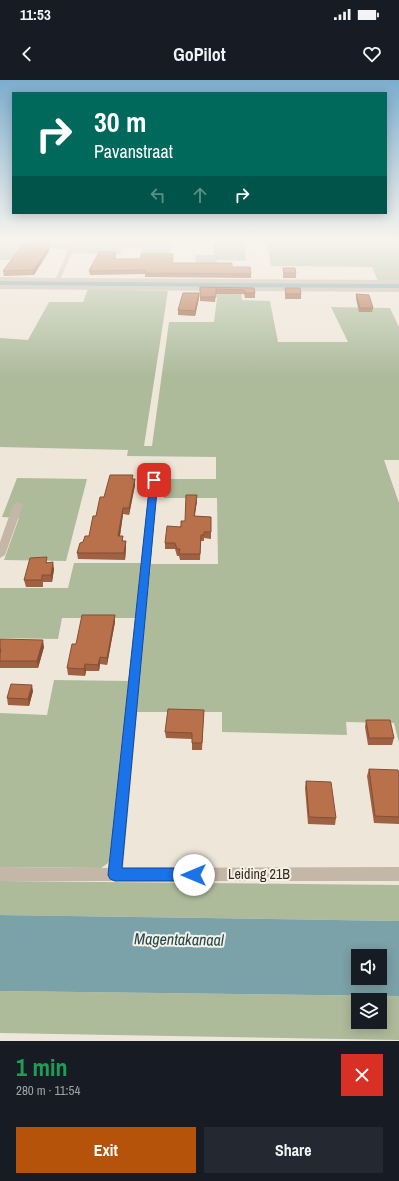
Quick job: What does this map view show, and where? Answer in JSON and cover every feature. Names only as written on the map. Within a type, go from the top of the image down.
[{"type":"street","points":[[0,287],[218,289]]},
{"type":"street","points":[[232,289],[399,290]]},
{"type":"street","points":[[115,875],[154,480]]},
{"type":"street","points":[[0,555],[18,505]]},
{"type":"street","name":"Leiding 21B","points":[[0,874],[399,874]]},
{"type":"green space","points":[[399,286],[399,289],[0,287]]},
{"type":"green space","points":[[88,289],[168,291],[144,446],[152,446],[169,322],[214,322],[218,290],[241,290],[242,300],[270,301],[278,342],[348,342],[331,307],[390,308],[399,327],[399,460],[384,460],[399,503],[399,743],[394,723],[346,722],[347,735],[222,732],[222,712],[135,712],[151,564],[218,564],[217,498],[164,498],[164,492],[156,492],[157,479],[216,479],[216,457],[127,456],[128,450],[0,447],[0,338],[28,340],[49,302],[83,302]]},
{"type":"green space","points":[[17,478],[87,479],[66,561],[4,560],[19,518],[2,517]]},
{"type":"green space","points":[[74,563],[142,563],[136,618],[62,618],[58,639],[0,638],[0,588],[68,588]]},
{"type":"green space","points":[[54,680],[130,681],[111,857],[108,863],[101,868],[0,867],[0,713],[47,715]]},
{"type":"green space","points":[[0,881],[399,885],[399,921],[0,915]]},
{"type":"green space","points":[[0,991],[351,995],[351,1029],[387,1029],[387,996],[399,996],[399,1040],[0,1033]]},
{"type":"water","name":"Magentakanaal","points":[[0,915],[399,921],[399,996],[387,996],[387,993],[351,993],[351,995],[0,991]]},
{"type":"building","points":[[200,287],[254,288],[255,293],[245,293],[244,290],[216,289],[216,297],[200,297]]},
{"type":"building","points":[[285,288],[300,288],[301,294],[286,294]]},
{"type":"building","points":[[183,293],[199,293],[195,311],[178,310]]},
{"type":"building","points":[[356,294],[369,295],[373,308],[360,308]]},
{"type":"building","points":[[110,475],[133,475],[132,479],[135,479],[129,508],[123,508],[118,536],[123,536],[122,541],[126,541],[124,553],[77,553],[80,543],[83,542],[85,536],[89,536],[93,516],[96,516],[100,497],[104,497]]},
{"type":"building","points":[[186,495],[197,495],[194,516],[211,517],[211,532],[204,532],[204,535],[201,535],[200,554],[179,554],[180,549],[177,549],[175,543],[165,543],[167,526],[181,527],[181,521],[185,521]]},
{"type":"building","points":[[47,557],[46,563],[53,562],[51,575],[42,575],[42,580],[24,580],[30,558]]},
{"type":"building","points":[[82,615],[115,615],[107,658],[100,657],[98,665],[85,664],[84,669],[67,668],[72,644],[76,644]]},
{"type":"building","points":[[0,639],[43,640],[37,661],[0,661]]},
{"type":"building","points":[[11,684],[32,685],[28,699],[7,698]]},
{"type":"building","points":[[168,709],[204,710],[202,743],[192,743],[192,733],[165,732]]},
{"type":"building","points":[[366,720],[390,720],[394,738],[369,738]]},
{"type":"building","points":[[369,769],[398,770],[399,817],[375,816]]},
{"type":"building","points":[[306,781],[331,782],[336,818],[309,817]]},
{"type":"waterway","points":[[379,286],[399,286]]},
{"type":"route","points":[[154,480],[115,875],[194,875]]}]
